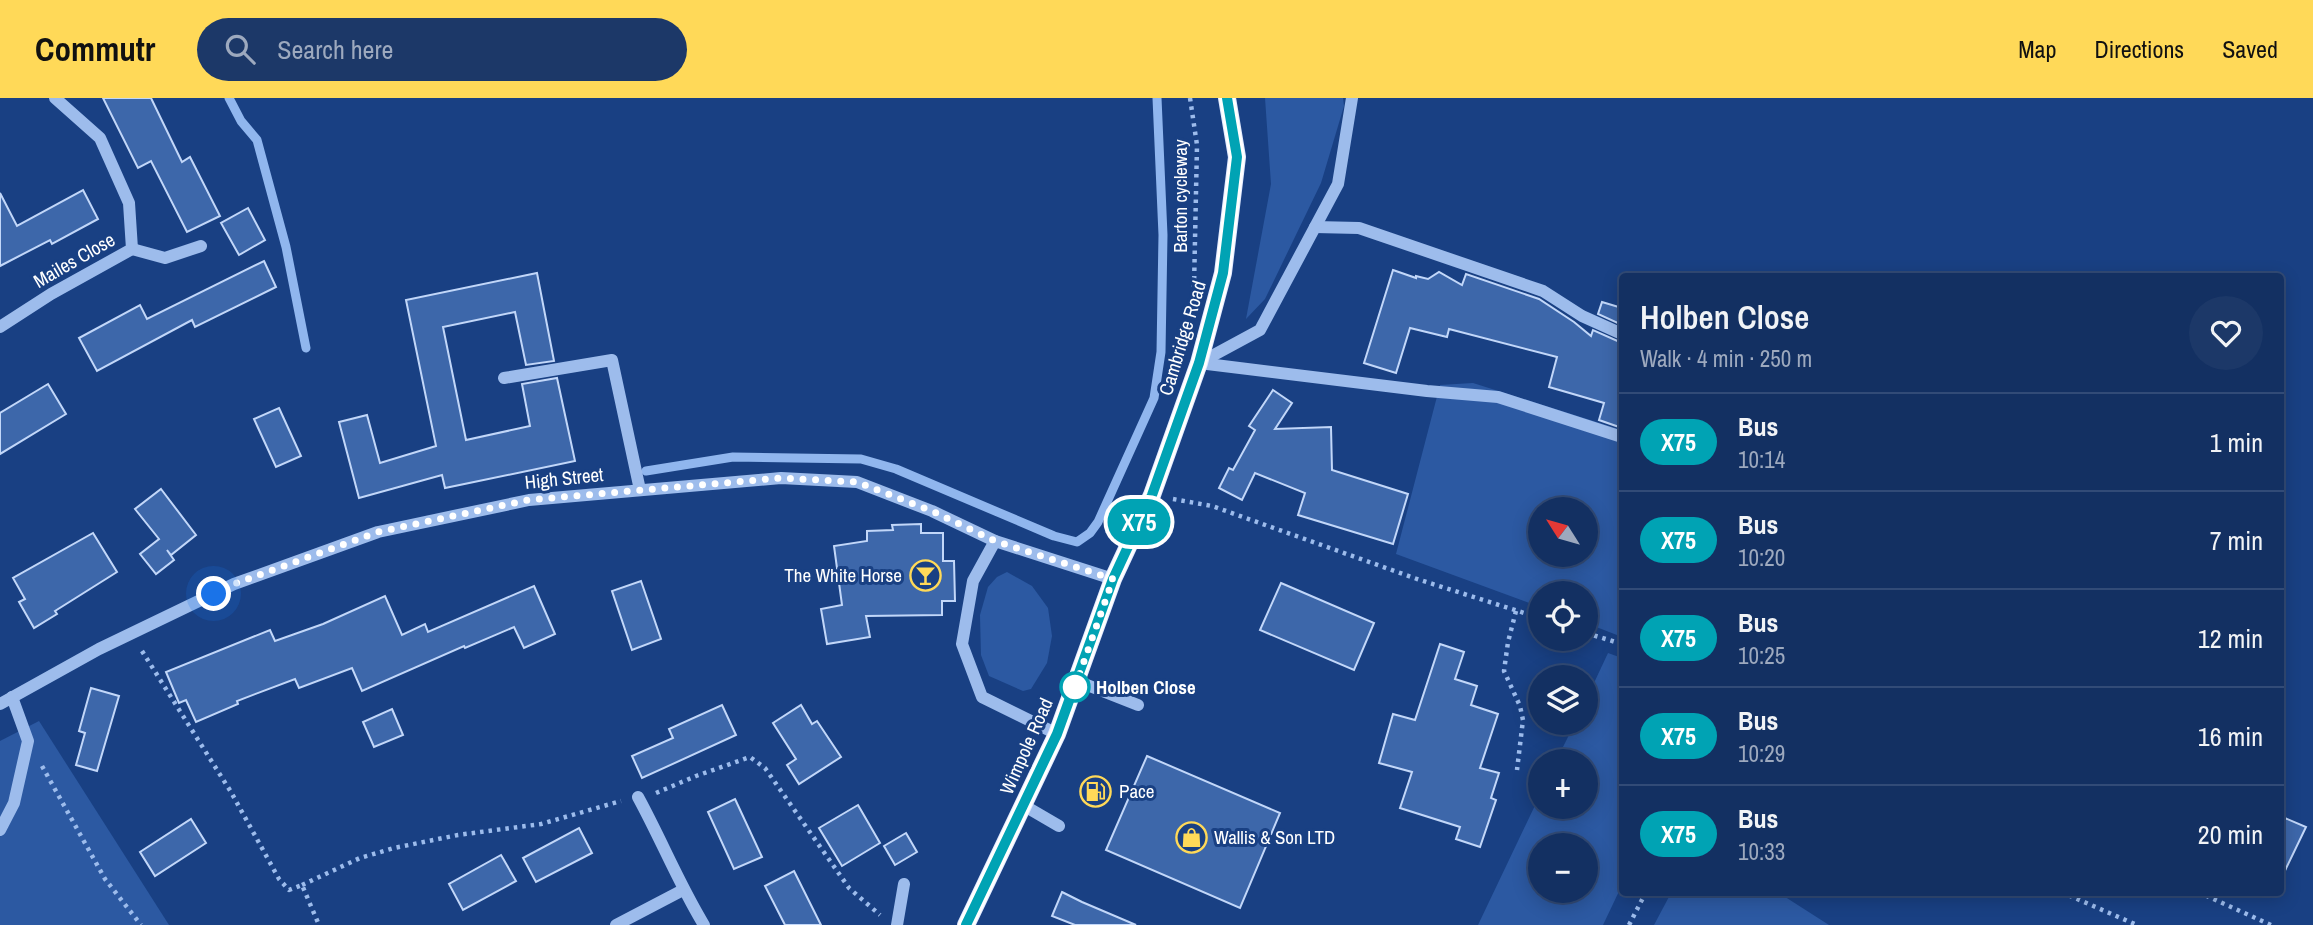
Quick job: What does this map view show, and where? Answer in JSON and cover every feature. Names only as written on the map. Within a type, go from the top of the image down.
[{"type":"main road","name":"Cambridge Road","points":[[1113,579],[1152,495],[1199,363],[1223,273],[1237,157],[1227,98]]},
{"type":"main road","name":"Wimpole Road","points":[[966,925],[1057,734],[1113,579]]},
{"type":"street","name":"Mailes Close","points":[[55,98],[100,138],[130,203],[132,249]]},
{"type":"street","points":[[1199,363],[1260,330],[1338,184],[1352,98]]},
{"type":"street","points":[[1315,227],[1359,228],[1544,291],[1582,316],[1619,333]]},
{"type":"street","name":"Mailes Close","points":[[0,327],[51,294],[132,249],[165,258],[201,246]]},
{"type":"street","points":[[504,378],[612,360],[640,490]]},
{"type":"street","points":[[1199,363],[1498,397],[1619,436]]},
{"type":"street","name":"High Street","points":[[6,700],[131,634],[234,584],[378,532],[528,500],[781,478],[857,482],[932,511],[995,541],[1113,579]]},
{"type":"street","points":[[995,541],[973,581],[962,644],[982,697],[1057,734]]},
{"type":"street","points":[[1077,681],[1138,705]]},
{"type":"street","points":[[0,831],[14,803],[27,741],[6,700]]},
{"type":"street","points":[[638,797],[661,838],[683,890],[704,925]]},
{"type":"street","points":[[1023,805],[1059,826]]},
{"type":"street","points":[[897,925],[904,884]]},
{"type":"street","points":[[616,925],[683,890]]},
{"type":"path","name":"Barton cycleway","points":[[1190,98],[1196,145],[1194,290]]},
{"type":"path","points":[[1152,495],[1212,506],[1417,579],[1528,614]]},
{"type":"path","points":[[1516,611],[1504,671],[1524,720],[1517,770]]},
{"type":"path","points":[[131,634],[231,792],[279,879],[289,890],[360,858],[394,848],[458,835],[541,824],[662,792],[696,776],[750,757],[765,768],[849,888],[881,916]]},
{"type":"path","points":[[1598,637],[1619,644]]},
{"type":"path","points":[[27,741],[105,879],[141,925]]},
{"type":"path","points":[[302,885],[319,925]]},
{"type":"path","points":[[1629,925],[1644,896]]},
{"type":"path","points":[[2070,896],[2137,925]]},
{"type":"path","points":[[2207,896],[2271,925]]},
{"type":"shaded area","points":[[1265,98],[1343,98],[1344,106],[1321,183],[1265,299],[1246,319],[1271,184]]},
{"type":"shaded area","points":[[1473,383],[1619,429],[1619,636],[1598,628],[1598,581],[1528,581],[1528,603],[1396,554],[1440,385]]},
{"type":"shaded area","points":[[1007,572],[1032,586],[1048,608],[1052,636],[1047,663],[1031,689],[1023,691],[989,676],[981,655],[980,615],[988,587],[997,577]]},
{"type":"shaded area","points":[[1608,653],[1619,657],[1619,891],[1603,925],[1478,925],[1529,819],[1598,819],[1598,749],[1562,749],[1569,735],[1598,735],[1598,674]]},
{"type":"shaded area","points":[[39,721],[169,925],[0,925],[0,741]]},
{"type":"shaded area","points":[[1669,896],[1784,896],[1829,925],[1654,925]]},
{"type":"building","points":[[103,98],[151,98],[182,162],[190,157],[220,216],[187,232],[151,161],[138,168]]},
{"type":"building","points":[[83,190],[98,219],[52,244],[50,240],[0,266],[0,193],[17,226]]},
{"type":"building","points":[[248,208],[265,240],[239,255],[221,223]]},
{"type":"building","points":[[264,261],[276,287],[195,327],[192,320],[97,371],[79,338],[140,305],[147,319]]},
{"type":"building","points":[[1393,270],[1428,279],[1439,272],[1462,285],[1466,274],[1539,299],[1591,336],[1593,330],[1619,342],[1619,427],[1599,420],[1604,403],[1549,387],[1557,357],[1449,329],[1447,337],[1410,328],[1396,373],[1364,363]]},
{"type":"building","points":[[537,273],[554,361],[526,365],[515,312],[443,327],[466,440],[530,426],[522,384],[557,378],[575,461],[445,488],[442,475],[359,498],[339,422],[367,415],[380,463],[436,446],[406,300]]},
{"type":"building","points":[[1602,302],[1619,307],[1619,324],[1598,314]]},
{"type":"building","points":[[48,384],[66,414],[0,454],[0,413]]},
{"type":"building","points":[[1273,390],[1292,403],[1275,429],[1331,427],[1332,470],[1408,494],[1393,544],[1298,515],[1305,493],[1255,473],[1242,500],[1219,488],[1229,468],[1233,470],[1255,430],[1249,426]]},
{"type":"building","points":[[279,408],[301,456],[276,467],[254,419]]},
{"type":"building","points":[[161,489],[196,535],[171,555],[167,550],[174,560],[156,574],[140,554],[159,539],[135,509]]},
{"type":"building","name":"The White Horse","points":[[921,524],[921,533],[943,533],[943,561],[954,561],[955,601],[942,601],[942,615],[866,616],[870,637],[827,644],[821,609],[842,605],[834,546],[867,541],[867,531],[893,530],[892,525]]},
{"type":"building","points":[[93,533],[117,572],[55,611],[57,614],[34,628],[19,602],[25,599],[13,578]]},
{"type":"building","points":[[641,581],[661,639],[632,650],[612,591]]},
{"type":"building","points":[[1281,583],[1374,623],[1354,670],[1260,630]]},
{"type":"building","points":[[534,586],[555,634],[524,648],[514,627],[362,691],[352,668],[299,688],[295,679],[237,701],[238,704],[196,722],[186,700],[179,703],[166,672],[270,630],[275,641],[323,624],[385,596],[402,635],[425,624],[428,632]]},
{"type":"building","points":[[1440,644],[1464,652],[1455,679],[1477,686],[1471,705],[1498,714],[1480,768],[1499,773],[1491,798],[1496,800],[1480,847],[1456,839],[1460,827],[1400,808],[1412,772],[1379,763],[1393,714],[1415,720]]},
{"type":"building","points":[[91,688],[119,696],[97,771],[76,765],[85,733],[79,731]]},
{"type":"building","points":[[722,705],[736,735],[642,778],[632,756],[673,738],[669,729]]},
{"type":"building","points":[[801,705],[812,724],[817,721],[841,757],[799,784],[787,765],[796,759],[773,723]]},
{"type":"building","points":[[392,709],[403,735],[374,747],[363,722]]},
{"type":"building","name":"Wallis & Son LTD","points":[[1147,756],[1280,813],[1240,908],[1106,850]]},
{"type":"building","points":[[735,799],[762,857],[734,869],[708,812]]},
{"type":"building","points":[[858,805],[880,843],[842,866],[819,828]]},
{"type":"building","points":[[2284,818],[2306,827],[2284,873]]},
{"type":"building","points":[[191,819],[206,843],[155,876],[140,852]]},
{"type":"building","points":[[579,828],[592,853],[536,882],[523,858]]},
{"type":"building","points":[[906,833],[917,852],[895,865],[884,846]]},
{"type":"building","points":[[501,855],[516,881],[463,910],[449,884]]},
{"type":"building","points":[[794,871],[821,925],[785,925],[765,886]]},
{"type":"building","points":[[1062,892],[1136,925],[1075,925],[1052,916]]},
{"type":"waterway","points":[[229,98],[241,121],[257,140],[286,247],[306,348]]},
{"type":"waterway","points":[[646,471],[733,457],[861,459],[896,469],[1054,536],[1077,542],[1090,533],[1098,522],[1154,398],[1161,352],[1163,235],[1157,98]]},
{"type":"bus line","name":"X75","points":[[966,925],[1057,734],[1113,579],[1152,495],[1199,363],[1223,273],[1237,157],[1227,98]]},
{"type":"place","name":"The White Horse","points":[[925,575]]},
{"type":"place","name":"Holben Close","points":[[1075,687]]},
{"type":"place","name":"Pace","points":[[1096,791]]},
{"type":"place","name":"Wallis & Son LTD","points":[[1191,837]]},
{"type":"route","points":[[214,594],[234,584],[378,532],[528,500],[781,478],[857,482],[932,511],[995,541],[1113,579],[1075,687]]}]
